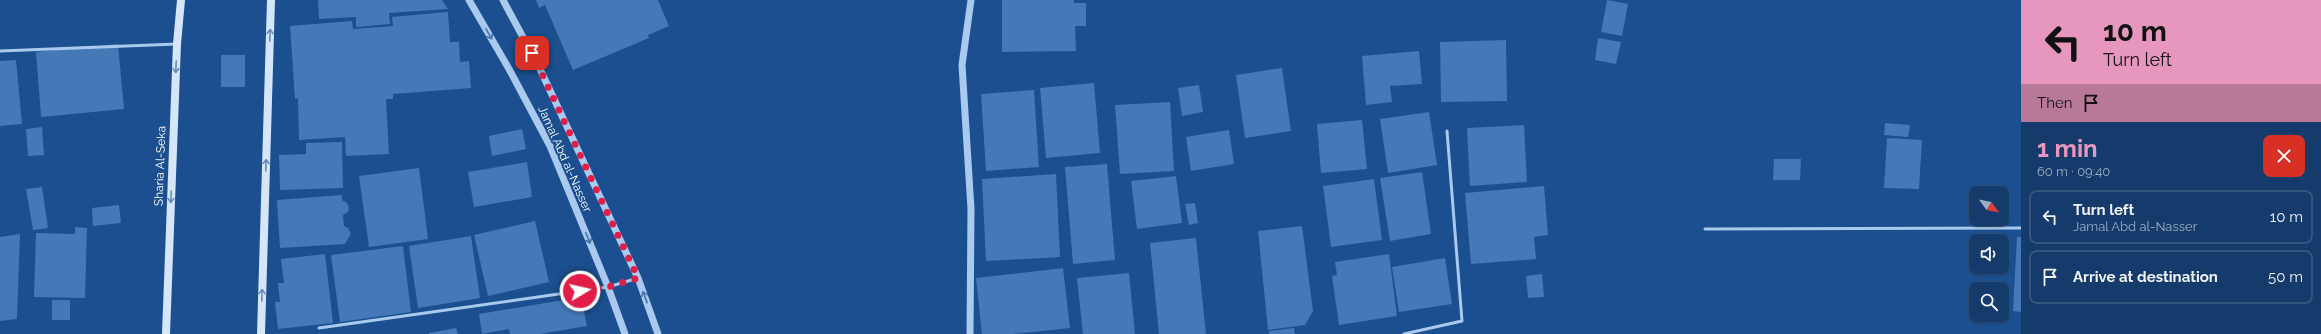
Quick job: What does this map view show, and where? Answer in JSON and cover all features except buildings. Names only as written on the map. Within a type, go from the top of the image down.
[{"type":"main road","name":"Sharia Al-Seka","points":[[166,334],[177,44],[181,0]]},
{"type":"main road","points":[[261,334],[271,0]]},
{"type":"street","name":"Jamal Abd al-Nasser","points":[[469,0],[509,69],[550,146],[608,287],[625,334]]},
{"type":"street","name":"Jamal Abd al-Nasser","points":[[503,0],[539,67],[638,278],[658,334]]},
{"type":"street","points":[[970,334],[971,209],[962,65],[971,0]]},
{"type":"lane","points":[[0,50],[177,44]]},
{"type":"lane","points":[[1404,334],[1462,321],[1447,131]]},
{"type":"lane","points":[[1705,229],[2021,228]]},
{"type":"lane","points":[[319,328],[608,287],[638,278]]},
{"type":"route","points":[[532,53],[638,278],[608,287],[580,291]]}]
